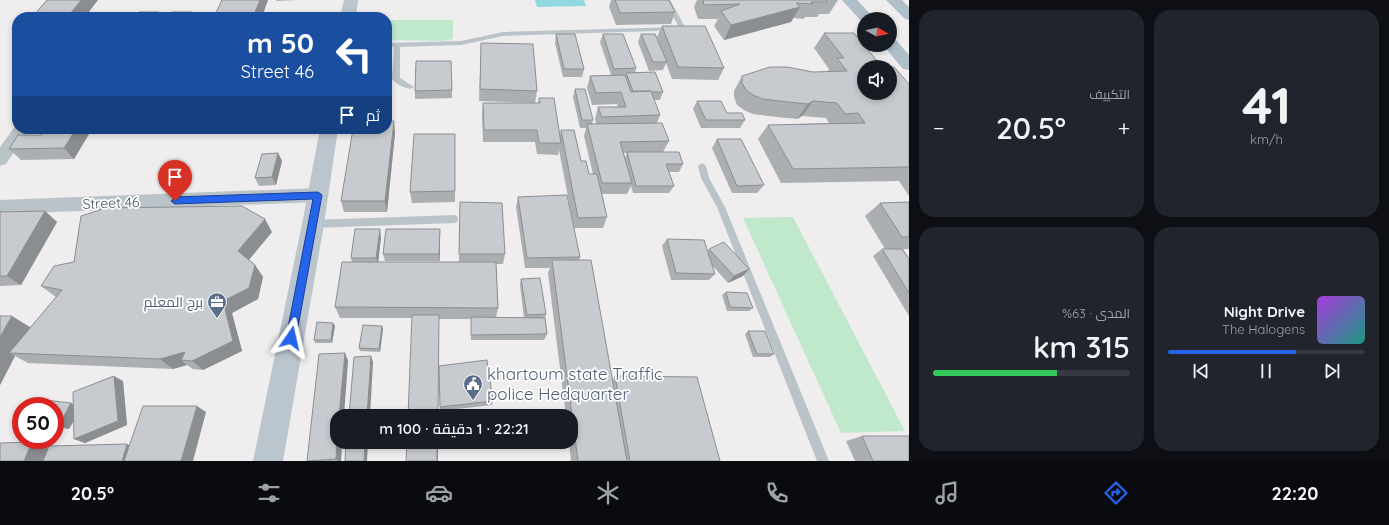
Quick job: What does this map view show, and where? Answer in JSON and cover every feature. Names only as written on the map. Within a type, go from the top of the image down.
[{"type":"main road","points":[[349,12],[351,0]]},
{"type":"main road","points":[[850,0],[861,12]]},
{"type":"main road","points":[[893,0],[909,15]]},
{"type":"main road","points":[[897,52],[909,65]]},
{"type":"main road","points":[[268,461],[313,224],[328,134]]},
{"type":"street","points":[[0,160],[18,134]]},
{"type":"street","name":"Street 46","points":[[0,207],[318,195]]},
{"type":"lane","points":[[392,45],[461,43],[503,34],[683,29],[667,0]]},
{"type":"lane","points":[[397,45],[396,79],[400,83],[410,87]]},
{"type":"lane","points":[[702,166],[705,178],[721,207],[823,461]]},
{"type":"lane","points":[[313,224],[454,219]]},
{"type":"green space","points":[[392,20],[453,20],[453,39],[443,41],[392,40]]},
{"type":"green space","points":[[793,217],[905,431],[841,433],[743,218]]},
{"type":"water","points":[[535,0],[584,0],[586,6],[537,7]]},
{"type":"building","points":[[47,0],[81,0],[72,12],[37,12]]},
{"type":"building","points":[[222,0],[260,0],[255,12],[216,12]]},
{"type":"building","points":[[615,0],[669,0],[675,12],[620,13]]},
{"type":"building","points":[[703,0],[826,0],[827,2],[811,2],[813,4],[796,3],[800,7],[731,25],[721,11],[740,4],[704,5]]},
{"type":"building","points":[[662,26],[705,26],[724,68],[678,67]]},
{"type":"building","points":[[824,33],[854,33],[857,37],[857,52],[870,52],[876,60],[857,60],[857,100],[897,100],[897,70],[909,84],[909,167],[793,169],[768,125],[865,123],[858,113],[845,114],[837,103],[813,101],[808,104],[763,99],[746,90],[742,83],[742,76],[770,67],[787,67],[813,72],[847,71],[837,58],[844,58]]},
{"type":"building","points":[[556,34],[575,34],[584,69],[564,69]]},
{"type":"building","points":[[603,34],[623,34],[636,68],[614,69]]},
{"type":"building","points":[[641,34],[655,34],[667,62],[653,62]]},
{"type":"building","points":[[481,43],[533,44],[537,91],[480,89]]},
{"type":"building","points":[[416,61],[451,61],[452,90],[415,91]]},
{"type":"building","points":[[655,72],[663,92],[633,91],[626,73]]},
{"type":"building","points":[[625,75],[631,92],[651,91],[660,115],[602,117],[598,107],[626,107],[621,92],[596,93],[590,76]]},
{"type":"building","points":[[575,89],[585,89],[593,120],[582,120]]},
{"type":"building","points":[[539,98],[554,98],[561,143],[539,143],[537,130],[484,130],[483,103],[540,103]]},
{"type":"building","points":[[697,101],[721,101],[727,113],[742,113],[745,120],[706,120]]},
{"type":"building","points":[[392,121],[394,121],[385,201],[341,201],[352,134],[392,134]]},
{"type":"building","points":[[662,123],[669,141],[620,142],[632,183],[602,183],[587,124]]},
{"type":"building","points":[[561,130],[574,130],[581,161],[586,161],[589,174],[597,174],[607,217],[578,218]]},
{"type":"building","points":[[73,134],[64,148],[9,149],[18,135]]},
{"type":"building","points":[[414,134],[455,134],[455,191],[410,192]]},
{"type":"building","points":[[717,139],[741,139],[764,185],[737,186]]},
{"type":"building","points":[[627,152],[679,152],[683,164],[666,164],[674,186],[636,186]]},
{"type":"building","points":[[278,153],[272,177],[255,178],[262,154]]},
{"type":"building","points":[[567,195],[580,257],[527,258],[518,197]]},
{"type":"building","points":[[460,202],[502,203],[505,254],[459,254]]},
{"type":"building","points":[[909,202],[909,237],[902,237],[880,203]]},
{"type":"building","points":[[242,206],[265,219],[238,251],[255,265],[249,288],[223,301],[233,341],[192,361],[181,360],[185,352],[160,359],[9,353],[62,290],[41,286],[54,266],[74,262],[81,216],[106,208]]},
{"type":"building","points":[[45,211],[7,276],[0,276],[0,212]]},
{"type":"building","points":[[355,229],[380,229],[376,258],[351,258]]},
{"type":"building","points":[[386,229],[440,229],[439,254],[383,254]]},
{"type":"building","points":[[667,239],[704,240],[715,274],[676,273]]},
{"type":"building","points":[[724,242],[749,269],[734,276],[709,249]]},
{"type":"building","points":[[882,249],[902,249],[909,259],[909,293]]},
{"type":"building","points":[[552,260],[591,260],[627,461],[578,461],[576,449],[578,449],[578,409],[571,409]]},
{"type":"building","points":[[342,262],[496,262],[498,308],[335,307]]},
{"type":"building","points":[[540,278],[546,314],[527,315],[521,279]]},
{"type":"building","points":[[726,292],[747,293],[753,308],[730,307]]},
{"type":"building","points":[[412,315],[439,315],[438,409],[408,409]]},
{"type":"building","points":[[0,316],[12,316],[0,337]]},
{"type":"building","points":[[471,317],[545,318],[547,334],[471,335]]},
{"type":"building","points":[[317,322],[333,323],[331,340],[314,340]]},
{"type":"building","points":[[363,325],[382,326],[379,349],[359,348]]},
{"type":"building","points":[[748,331],[765,331],[774,354],[757,354]]},
{"type":"building","points":[[345,353],[340,409],[330,409],[330,449],[337,449],[336,459],[307,461],[319,354]]},
{"type":"building","points":[[371,356],[367,409],[350,409],[354,357]]},
{"type":"building","points":[[487,360],[493,401],[440,407],[439,366]]},
{"type":"building","points":[[114,376],[118,421],[74,439],[73,392]]},
{"type":"building","points":[[615,376],[697,377],[720,461],[630,461]]},
{"type":"building","points":[[64,402],[71,403],[64,416]]},
{"type":"building","points":[[143,406],[197,406],[181,461],[124,461]]},
{"type":"building","points":[[862,436],[909,436],[909,461],[873,461]]},
{"type":"building","points":[[0,443],[12,443],[12,449],[29,449],[24,461],[0,461]]},
{"type":"building","points":[[127,444],[122,461],[43,461],[48,449],[64,449],[64,446]]},
{"type":"building","points":[[346,449],[365,449],[364,461],[345,461]]},
{"type":"building","points":[[407,449],[437,449],[437,461],[406,461]]},
{"type":"place","name":"برج المعلم","points":[[217,319]]},
{"type":"place","name":"khartoum state Traffic police Hedquarter","points":[[473,401]]},
{"type":"route","points":[[175,201],[318,195],[291,338]]}]
